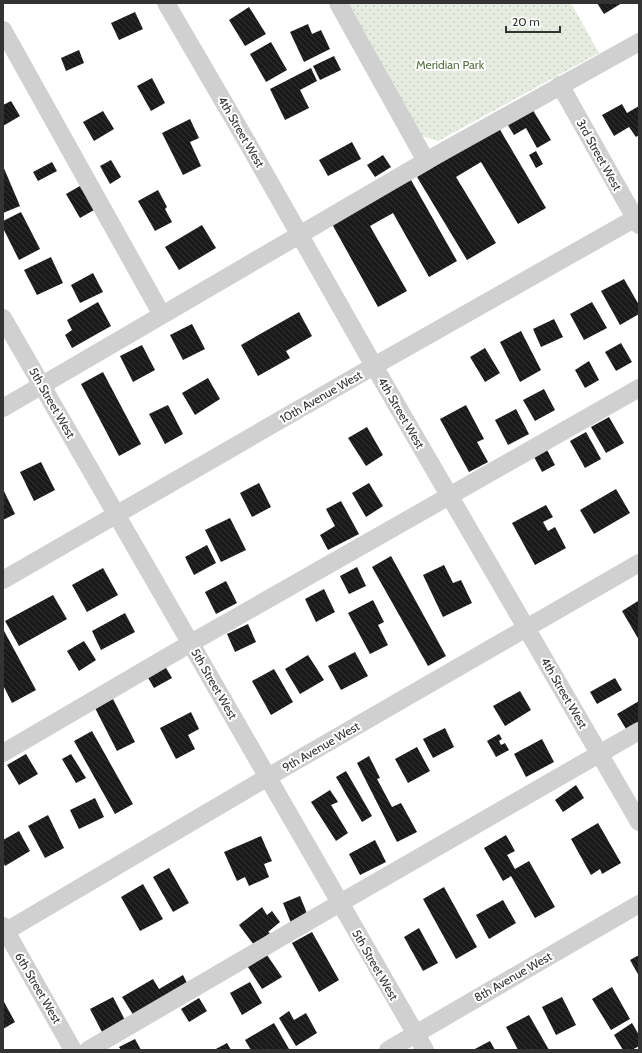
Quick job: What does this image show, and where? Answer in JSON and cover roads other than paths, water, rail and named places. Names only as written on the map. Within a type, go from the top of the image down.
[{"type":"street","name":"4th Street West","points":[[166,3],[374,366],[639,822]]},
{"type":"street","points":[[338,3],[426,161]]},
{"type":"street","points":[[3,30],[162,315]]},
{"type":"street","points":[[3,408],[426,161],[639,42]]},
{"type":"street","name":"3rd Street West","points":[[560,85],[638,220]]},
{"type":"street","name":"10th Avenue West","points":[[3,580],[374,366],[638,220]]},
{"type":"street","name":"5th Street West","points":[[3,318],[425,1050]]},
{"type":"street","points":[[3,753],[190,644],[639,388]]},
{"type":"street","name":"9th Avenue West","points":[[4,930],[639,563]]},
{"type":"street","points":[[88,1050],[639,731]]},
{"type":"street","name":"8th Avenue West","points":[[388,1050],[639,904]]},
{"type":"street","name":"6th Street West","points":[[4,930],[73,1050]]},
{"type":"park label","name":"Meridian Park","points":[[450,65]]}]
